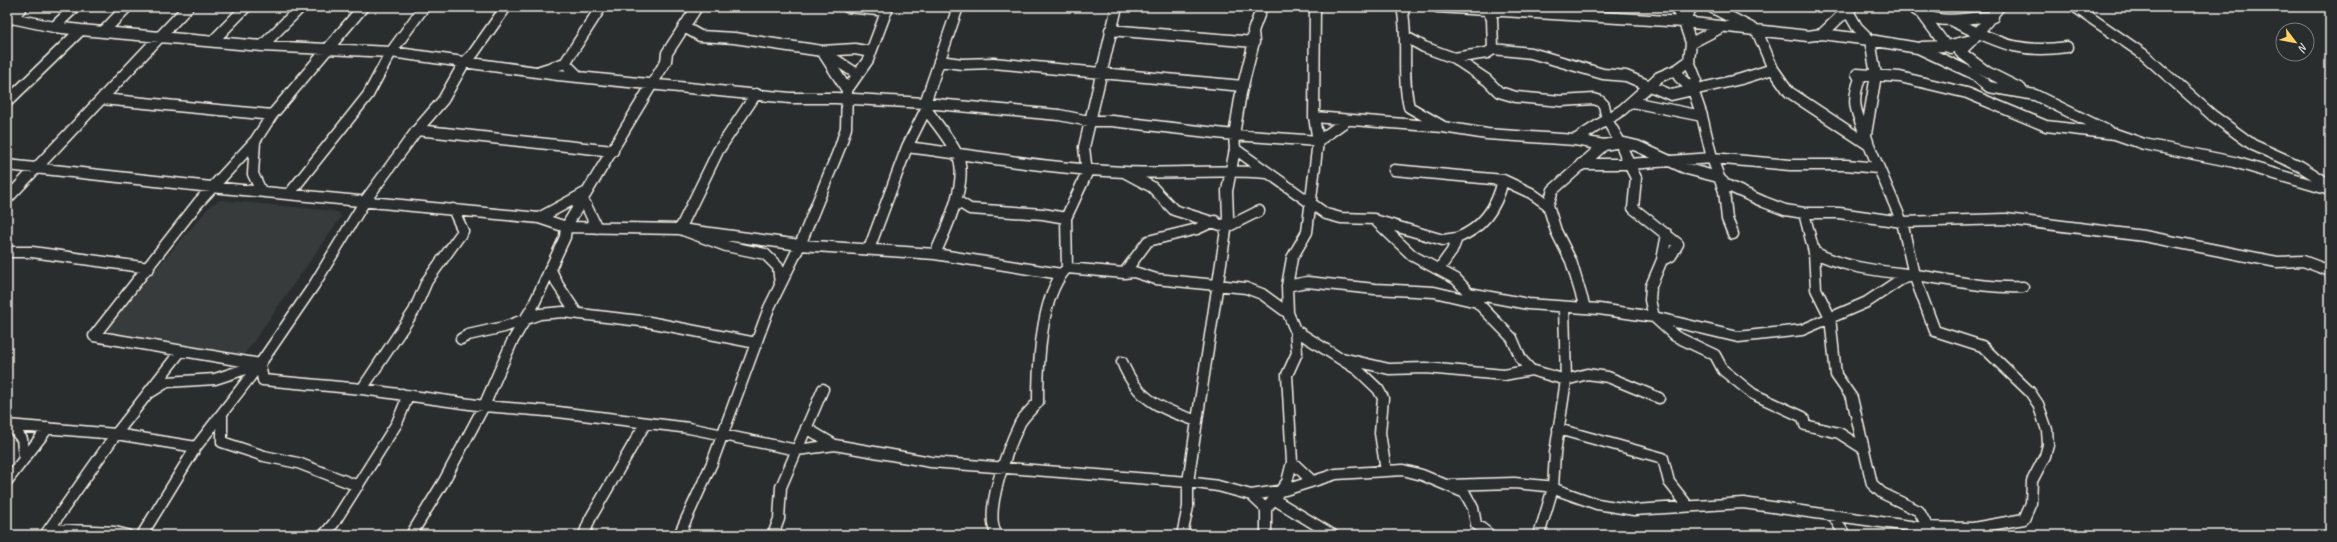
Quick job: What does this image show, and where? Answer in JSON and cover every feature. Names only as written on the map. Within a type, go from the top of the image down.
[{"type":"street","points":[[9,19],[22,7]]},
{"type":"street","points":[[54,27],[75,7]]},
{"type":"street","points":[[103,32],[127,7]]},
{"type":"street","points":[[7,199],[188,7]]},
{"type":"street","points":[[213,41],[246,7]]},
{"type":"street","points":[[262,46],[301,7]]},
{"type":"street","points":[[260,364],[180,352],[94,336],[149,268],[211,187],[255,141],[272,116],[329,50],[363,7]]},
{"type":"street","points":[[290,193],[368,95],[391,52],[424,7]]},
{"type":"street","points":[[142,535],[196,447],[260,364],[314,285],[365,201],[417,130],[443,100],[464,63],[473,54],[506,7]]},
{"type":"street","points":[[530,72],[547,70],[565,63],[601,7]]},
{"type":"street","points":[[411,535],[444,481],[484,406],[512,342],[526,318],[565,237],[566,227],[666,61],[667,53],[697,7]]},
{"type":"street","points":[[679,535],[712,463],[720,436],[756,343],[780,284],[800,245],[846,128],[846,95],[871,52],[888,9],[847,7]]},
{"type":"street","points":[[869,249],[907,148],[926,106],[939,61],[958,7]]},
{"type":"street","points":[[997,535],[993,529],[994,496],[1003,467],[1021,422],[1038,402],[1038,377],[1045,312],[1064,271],[1066,218],[1087,169],[1084,147],[1089,121],[1104,73],[1110,30],[1117,7]]},
{"type":"street","points":[[1182,535],[1188,507],[1188,482],[1216,285],[1227,222],[1229,172],[1235,149],[1234,135],[1243,86],[1254,42],[1253,31],[1262,7]]},
{"type":"street","points":[[1266,535],[1266,509],[1284,490],[1292,474],[1287,375],[1297,352],[1295,330],[1288,313],[1287,286],[1296,249],[1307,232],[1312,204],[1318,141],[1314,117],[1315,7]]},
{"type":"street","points":[[1402,7],[1406,37],[1403,54],[1406,75],[1404,87],[1409,107],[1443,127]]},
{"type":"street","points":[[1437,7],[1460,10],[1500,7]]},
{"type":"street","points":[[1675,7],[1684,22],[1691,43],[1689,61],[1696,79],[1693,90]]},
{"type":"street","points":[[1684,22],[1692,7]]},
{"type":"street","points":[[1712,7],[1757,31],[1773,70],[1789,92],[1869,145]]},
{"type":"street","points":[[1911,7],[1923,15],[1946,46],[1960,52],[1987,72],[2115,134],[2144,144],[2234,162],[2330,190]]},
{"type":"street","points":[[1960,52],[1993,17],[1994,12],[1999,7]]},
{"type":"street","points":[[2075,7],[2142,54],[2212,115],[2253,145],[2300,166],[2330,185]]},
{"type":"street","points":[[1488,8],[1684,22],[1808,36],[1822,34],[1918,48],[1946,46],[1972,40]]},
{"type":"street","points":[[1488,8],[1492,19],[1493,49]]},
{"type":"street","points":[[1822,34],[1841,16],[1850,10],[1857,27],[1870,40],[1876,75],[1866,134]]},
{"type":"street","points":[[1923,15],[1954,22],[1979,33],[1991,41],[2014,48],[2041,51],[2067,47]]},
{"type":"street","points":[[1954,22],[1982,16],[1993,17]]},
{"type":"street","points":[[9,19],[81,30],[262,46],[429,55],[464,63],[530,72],[756,94],[846,95],[926,106],[1059,115],[1089,121],[1112,121],[1234,135],[1318,141],[1346,121]]},
{"type":"street","points":[[684,27],[700,36],[734,38],[822,50],[855,50],[871,52]]},
{"type":"street","points":[[1691,43],[1722,27]]},
{"type":"street","points":[[7,102],[81,30]]},
{"type":"street","points":[[1110,30],[1254,42]]},
{"type":"street","points":[[1406,37],[1424,48],[1454,58],[1487,80],[1500,92],[1516,97],[1561,101],[1594,99],[1604,105],[1607,120],[1620,142],[1636,178],[1634,208],[1667,234],[1662,260],[1651,286],[1650,300],[1654,317],[1675,336],[1715,355],[1723,370],[1753,394],[1803,417],[1805,424],[1839,433],[1864,449]]},
{"type":"street","points":[[1918,48],[1972,73],[1990,88],[2014,112]]},
{"type":"street","points":[[1454,58],[1487,53],[1493,49],[1532,53],[1603,74],[1626,76],[1649,84],[1671,95],[1685,110]]},
{"type":"street","points":[[822,50],[857,74]]},
{"type":"street","points":[[822,50],[846,95]]},
{"type":"street","points":[[939,61],[962,64],[993,63],[1243,86]]},
{"type":"street","points":[[1575,140],[1632,102],[1649,84],[1659,77],[1678,69],[1689,61]]},
{"type":"street","points":[[565,63],[573,69],[579,77]]},
{"type":"street","points":[[1678,69],[1679,76],[1693,90],[1702,116],[1712,158],[1724,191],[1727,219],[1733,234]]},
{"type":"street","points":[[1671,95],[1773,70]]},
{"type":"street","points":[[1448,485],[1514,483],[1553,488],[1597,504],[1634,510],[1742,503],[1833,516],[1927,526],[1973,528],[2024,519],[2032,503],[2032,481],[2045,456],[2048,445],[2047,430],[2038,404],[2030,392],[2000,361],[1982,346],[1935,331],[1914,275],[1902,222],[1878,168],[1866,134],[1854,107],[1854,93],[1860,79],[1857,74],[1900,77],[1967,93],[2046,126],[2115,134]]},
{"type":"street","points":[[1990,88],[2035,96]]},
{"type":"street","points":[[680,229],[718,151],[756,94]]},
{"type":"street","points":[[102,98],[272,116]]},
{"type":"street","points":[[1632,102],[1685,110],[1702,116]]},
{"type":"street","points":[[926,106],[957,153],[962,171],[957,201],[951,211],[949,221],[935,254]]},
{"type":"street","points":[[1314,117],[1346,121],[1443,127],[1487,134],[1575,140],[1604,145],[1620,142],[1637,146],[1687,169],[1718,177],[1726,185],[1784,210],[1804,213],[1839,213],[1902,222],[2006,219],[2144,236],[2277,262],[2303,261],[2330,271]]},
{"type":"street","points":[[417,130],[613,151]]},
{"type":"street","points":[[255,141],[253,174],[261,191]]},
{"type":"street","points":[[1585,308],[1571,261],[1556,231],[1548,205],[1553,190],[1604,145]]},
{"type":"street","points":[[907,148],[957,153],[979,158],[1124,172],[1245,171],[1269,174]]},
{"type":"street","points":[[1235,149],[1312,204],[1320,213],[1330,217],[1374,220],[1443,240],[1457,238],[1473,231],[1501,194],[1503,180]]},
{"type":"street","points":[[1581,164],[1629,164],[1712,158],[1790,166],[1846,165],[1878,168]]},
{"type":"street","points":[[7,166],[539,218],[566,227],[680,229],[800,245],[935,254],[1064,271],[1134,272],[1156,279],[1246,288],[1256,292],[1288,313]]},
{"type":"street","points":[[1394,170],[1503,180],[1532,193],[1548,205]]},
{"type":"street","points":[[1124,172],[1152,188],[1174,210],[1212,222],[1227,222],[1259,211]]},
{"type":"street","points":[[539,218],[586,195]]},
{"type":"street","points":[[586,195],[597,228]]},
{"type":"street","points":[[957,201],[970,209],[1043,214],[1066,218]]},
{"type":"street","points":[[362,389],[414,311],[427,282],[463,231],[453,210]]},
{"type":"street","points":[[1804,213],[1814,252],[1816,289],[1830,317],[1836,375],[1852,398],[1872,484],[1882,493],[1919,511],[1927,526]]},
{"type":"street","points":[[1374,220],[1413,256],[1439,268],[1456,280],[1479,302],[1512,338],[1521,359],[1531,370]]},
{"type":"street","points":[[1124,273],[1148,241],[1197,229],[1212,222]]},
{"type":"street","points":[[680,229],[726,246],[765,254],[778,267],[780,284]]},
{"type":"street","points":[[1439,268],[1452,251],[1457,238]]},
{"type":"street","points":[[7,252],[120,263],[149,268]]},
{"type":"street","points":[[1814,252],[1829,260],[1883,273],[1914,275],[2002,288],[2023,287]]},
{"type":"street","points":[[550,268],[558,285],[576,312]]},
{"type":"street","points":[[1469,293],[1514,302],[1564,308],[1585,308],[1654,317],[1738,337],[1802,330],[1867,302],[1900,280],[1914,275]]},
{"type":"street","points":[[1287,286],[1307,282],[1375,289],[1434,292],[1479,302]]},
{"type":"street","points":[[1540,535],[1553,488],[1558,429],[1566,380],[1564,308]]},
{"type":"street","points":[[461,339],[468,335],[504,327],[526,318],[550,313],[576,312],[586,316],[649,322],[756,343]]},
{"type":"street","points":[[1295,330],[1306,340],[1342,358],[1376,386],[1383,398],[1380,429],[1386,470]]},
{"type":"street","points":[[47,532],[144,396],[180,352]]},
{"type":"street","points":[[1342,358],[1389,369],[1426,368],[1504,375],[1531,370],[1566,380],[1587,374],[1608,377],[1659,398]]},
{"type":"street","points":[[1122,362],[1132,384],[1148,398],[1168,410],[1197,421]]},
{"type":"street","points":[[260,364],[263,380],[362,389],[484,406],[558,412],[645,424],[689,428],[720,436],[797,450],[835,445],[931,462],[1188,482],[1218,486],[1251,495],[1284,490],[1311,480],[1336,474],[1403,470],[1448,485],[1465,493],[1472,508],[1476,524],[1490,535]]},
{"type":"street","points":[[144,396],[167,382],[215,379],[260,364]]},
{"type":"street","points":[[772,535],[779,519],[781,487],[823,389]]},
{"type":"street","points":[[324,535],[358,486],[404,407],[406,401],[402,394]]},
{"type":"street","points":[[222,415],[222,442],[264,456],[298,463],[358,486]]},
{"type":"street","points":[[584,535],[590,519],[645,424]]},
{"type":"street","points":[[9,425],[116,434],[196,447]]},
{"type":"street","points":[[9,425],[22,439],[24,458]]},
{"type":"street","points":[[7,481],[48,428]]},
{"type":"street","points":[[806,428],[835,445]]},
{"type":"street","points":[[1558,429],[1664,458],[1669,482],[1688,506]]},
{"type":"street","points":[[1292,462],[1311,480]]},
{"type":"street","points":[[1251,495],[1266,509]]},
{"type":"street","points":[[1275,500],[1332,535]]},
{"type":"street","points":[[1833,516],[1845,535]]},
{"type":"street","points":[[47,532],[115,532],[127,535]]},
{"type":"shaded area","points":[[221,200],[334,211],[339,213],[341,217],[244,355],[100,334],[212,204]]}]
